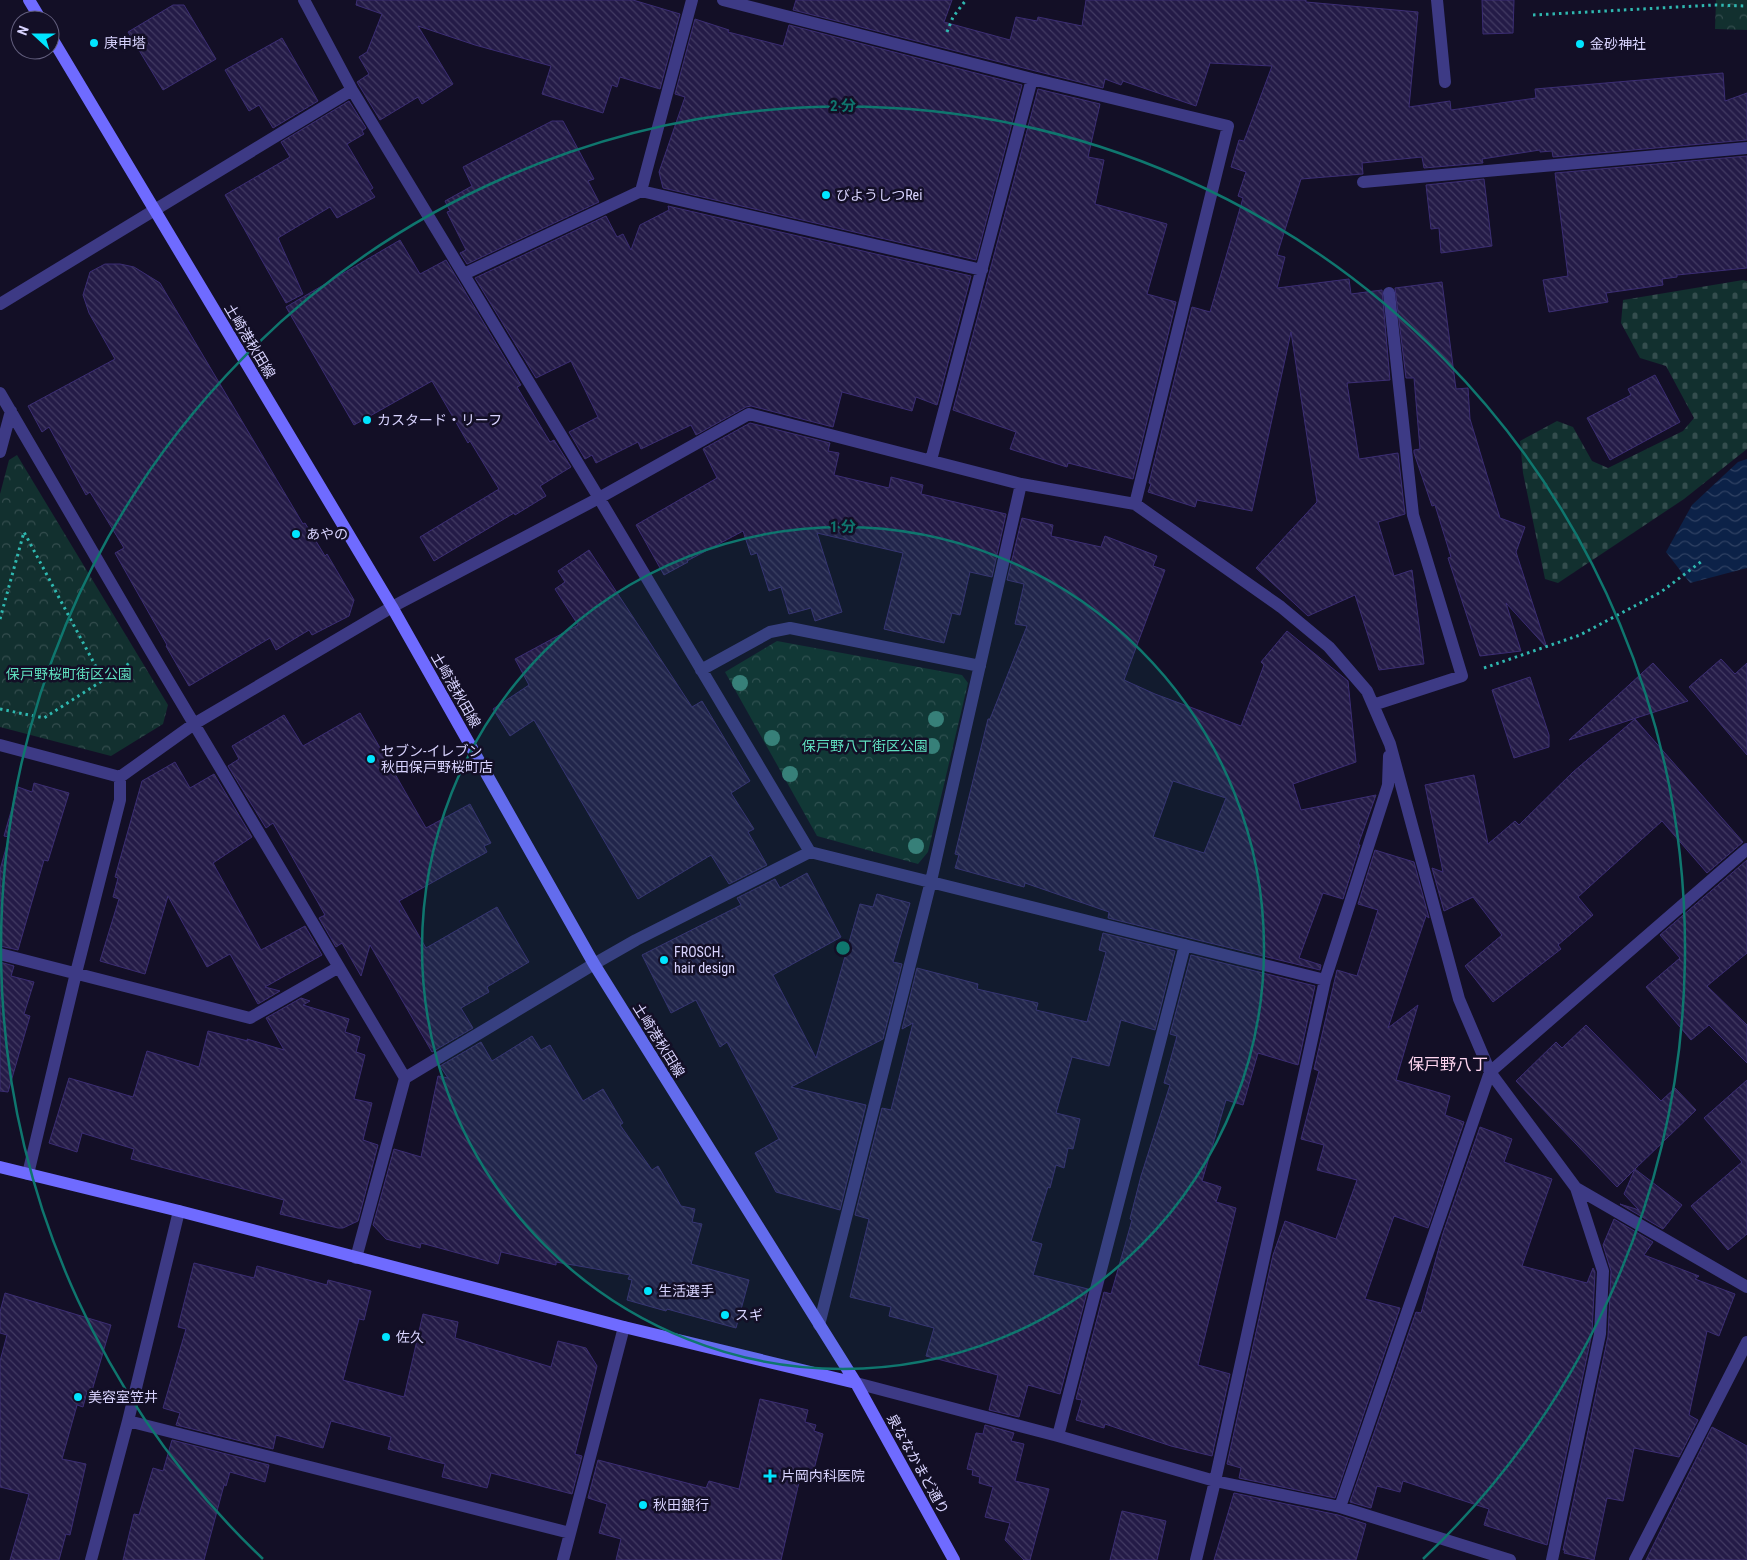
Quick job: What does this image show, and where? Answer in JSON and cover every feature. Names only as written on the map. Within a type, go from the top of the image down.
[{"type":"main road","name":"土崎港秋田線","points":[[60,52],[392,607],[594,964],[856,1383]]},
{"type":"main road","points":[[0,1167],[179,1211],[624,1327],[856,1383]]},
{"type":"main road","name":"泉ななかまど通り","points":[[856,1383],[954,1560]]},
{"type":"street","points":[[304,0],[352,90],[599,498],[810,852]]},
{"type":"street","points":[[641,191],[692,0]]},
{"type":"street","points":[[723,0],[938,56],[1228,126],[1134,504]]},
{"type":"street","points":[[1437,0],[1445,82]]},
{"type":"street","points":[[931,460],[1032,79]]},
{"type":"street","points":[[0,304],[352,90]]},
{"type":"street","points":[[1363,182],[1747,148]]},
{"type":"street","points":[[464,274],[641,191],[982,270]]},
{"type":"street","points":[[1373,705],[1462,676],[1413,515],[1389,293]]},
{"type":"street","points":[[0,393],[150,650],[405,1078]]},
{"type":"street","points":[[0,452],[11,411]]},
{"type":"street","points":[[120,777],[194,724],[392,607],[599,498],[749,414],[1022,484],[1134,504],[1281,607],[1329,647],[1367,692],[1390,744],[1459,999],[1490,1072],[1576,1188],[1604,1271],[1600,1325],[1552,1560]]},
{"type":"street","points":[[819,1325],[931,882],[1022,484]]},
{"type":"street","points":[[701,670],[770,632],[790,628],[980,666]]},
{"type":"street","points":[[1196,1560],[1326,980],[1388,785],[1390,744]]},
{"type":"street","points":[[0,745],[120,777]]},
{"type":"street","points":[[28,1174],[120,800],[120,777]]},
{"type":"street","points":[[1340,1507],[1490,1072],[1747,849]]},
{"type":"street","points":[[356,1258],[405,1078],[636,940],[810,852],[1326,980]]},
{"type":"street","points":[[1058,1436],[1185,945]]},
{"type":"street","points":[[0,954],[250,1018],[338,967]]},
{"type":"street","points":[[1576,1188],[1747,1287]]},
{"type":"street","points":[[91,1560],[128,1421],[179,1211]]},
{"type":"street","points":[[564,1560],[624,1327]]},
{"type":"street","points":[[1635,1560],[1747,1342]]},
{"type":"street","points":[[856,1383],[1058,1436],[1215,1481],[1340,1507],[1510,1560]]},
{"type":"street","points":[[128,1421],[570,1533]]},
{"type":"path","points":[[938,56],[953,17],[966,0]]},
{"type":"path","points":[[1533,15],[1714,5],[1747,6]]},
{"type":"path","points":[[0,619],[24,532],[102,680]]},
{"type":"path","points":[[1462,676],[1580,635],[1661,592],[1702,561]]},
{"type":"path","points":[[0,709],[44,718],[150,650]]},
{"type":"green space","points":[[1716,0],[1747,0],[1747,30],[1715,29]]},
{"type":"green space","points":[[1743,280],[1747,281],[1747,449],[1684,499],[1558,583],[1545,579],[1523,473],[1520,441],[1557,421],[1573,427],[1592,461],[1608,468],[1683,431],[1694,418],[1666,366],[1640,358],[1621,323],[1623,300]]},
{"type":"green space","name":"保戸野桜町街区公園","points":[[17,455],[168,705],[163,724],[111,756],[0,727],[0,494],[9,460]]},
{"type":"green space","name":"保戸野八丁街区公園","points":[[777,641],[962,675],[968,683],[928,852],[918,864],[817,836],[725,672]]},
{"type":"water","points":[[1747,459],[1747,568],[1690,583],[1666,552],[1692,505],[1738,462]]},
{"type":"building","points":[[357,0],[633,0],[680,14],[660,89],[620,77],[617,87],[612,85],[603,113],[542,94],[551,66],[475,45],[418,26],[453,84],[422,104],[418,97],[380,120],[357,82],[369,74],[359,57],[367,52],[382,14],[356,5]]},
{"type":"building","points":[[796,0],[952,0],[944,22],[1010,40],[1016,17],[1037,21],[1038,17],[1082,26],[1086,0],[1306,0],[1306,2],[1418,12],[1409,107],[1450,101],[1451,110],[1536,98],[1535,89],[1723,73],[1725,101],[1747,93],[1747,140],[1553,157],[1552,151],[1540,152],[1540,150],[1482,159],[1483,163],[1424,168],[1422,157],[1362,163],[1363,174],[1301,179],[1277,255],[1285,257],[1277,288],[1349,279],[1351,294],[1382,290],[1390,380],[1347,383],[1359,459],[1398,453],[1405,514],[1378,522],[1394,576],[1412,570],[1424,664],[1379,670],[1355,595],[1308,616],[1256,568],[1317,502],[1291,332],[1252,511],[1197,500],[1195,507],[1148,492],[1192,307],[1210,312],[1243,198],[1238,196],[1246,172],[1231,167],[1239,140],[1244,141],[1272,66],[1210,63],[1196,106],[1123,81],[1121,85],[1105,79],[1103,88],[793,10]]},
{"type":"building","points":[[1482,0],[1514,0],[1513,33],[1483,34]]},
{"type":"building","points":[[173,5],[184,5],[216,59],[163,90],[128,32]]},
{"type":"building","points":[[695,19],[729,30],[728,32],[783,46],[789,25],[1022,85],[976,260],[663,188],[659,172],[685,97],[675,94]]},
{"type":"building","points":[[282,38],[318,101],[273,128],[259,105],[249,111],[225,70]]},
{"type":"building","points":[[1038,89],[1100,104],[1088,157],[1104,160],[1095,204],[1167,224],[1147,294],[1176,302],[1133,479],[1068,463],[1067,467],[1010,449],[1016,432],[953,410]]},
{"type":"building","points":[[349,101],[366,128],[362,131],[364,134],[347,144],[373,188],[370,190],[375,197],[337,218],[330,207],[278,238],[303,294],[286,303],[225,195],[290,157],[281,142]]},
{"type":"building","points":[[552,121],[563,121],[594,179],[588,181],[599,202],[467,264],[460,253],[466,250],[447,212],[450,211],[445,201],[472,186],[463,167]]},
{"type":"building","points":[[1747,156],[1747,268],[1677,275],[1677,277],[1662,279],[1663,285],[1606,293],[1608,302],[1549,312],[1543,280],[1568,276],[1555,173]]},
{"type":"building","points":[[1484,179],[1492,246],[1441,253],[1439,228],[1431,229],[1426,185]]},
{"type":"building","points":[[668,206],[971,276],[937,405],[916,397],[912,411],[842,392],[833,427],[751,406],[696,435],[691,425],[641,449],[638,442],[596,463],[592,455],[585,459],[569,432],[598,417],[571,361],[536,378],[475,278],[606,216],[617,237],[623,234],[631,250],[640,225],[669,210]]},
{"type":"building","points":[[400,240],[420,274],[446,260],[521,385],[517,387],[550,442],[554,440],[571,467],[540,486],[546,496],[434,561],[420,537],[499,489],[470,441],[468,443],[432,381],[354,425],[286,307]]},
{"type":"building","points":[[105,264],[120,264],[134,267],[160,283],[303,524],[305,523],[325,556],[327,554],[354,600],[349,616],[312,635],[309,630],[276,650],[270,638],[189,686],[115,553],[124,548],[90,492],[86,495],[49,427],[42,432],[28,406],[115,359],[89,313],[83,295],[90,272]]},
{"type":"building","points":[[1442,282],[1456,389],[1468,388],[1470,419],[1500,518],[1525,527],[1516,552],[1547,648],[1506,603],[1521,651],[1480,656],[1448,558],[1451,557],[1435,505],[1432,506],[1414,453],[1414,450],[1420,449],[1414,378],[1406,378],[1395,288]]},
{"type":"building","points":[[1655,375],[1680,422],[1610,460],[1587,418],[1631,395],[1628,389]]},
{"type":"building","points":[[750,423],[830,443],[828,451],[839,453],[834,475],[889,488],[891,477],[923,485],[921,494],[1006,514],[992,577],[970,572],[960,615],[952,613],[944,643],[884,629],[903,553],[817,533],[842,612],[815,621],[811,608],[789,614],[781,587],[769,591],[757,553],[751,555],[743,531],[664,575],[636,525],[717,478],[703,449]]},
{"type":"building","points":[[1022,518],[1053,525],[1051,536],[1101,547],[1105,536],[1157,556],[1153,566],[1165,570],[1124,680],[1155,694],[1241,726],[1264,665],[1261,662],[1287,631],[1348,681],[1356,762],[1293,784],[1301,810],[1376,795],[1358,845],[1360,845],[1343,899],[1323,893],[1299,958],[1321,965],[1320,970],[1108,918],[1109,912],[1025,883],[1024,887],[955,868],[959,855],[955,854],[988,719],[990,719],[1027,626],[1015,624],[1024,584],[1007,580]],"holes":[[[1173,781],[1226,798],[1204,853],[1153,837]]]},
{"type":"building","points":[[589,550],[692,707],[702,701],[750,781],[731,793],[754,829],[748,832],[767,865],[729,884],[711,855],[638,899],[534,720],[510,736],[493,709],[529,685],[515,659],[578,625],[555,589],[565,582],[558,571]]},
{"type":"building","points":[[1721,659],[1735,674],[1747,663],[1747,755],[1689,687]]},
{"type":"building","points":[[1653,663],[1688,701],[1569,740]]},
{"type":"building","points":[[1530,677],[1549,735],[1549,747],[1514,758],[1492,690]]},
{"type":"building","points":[[360,713],[426,828],[470,804],[491,843],[484,846],[487,852],[399,901],[426,948],[497,907],[529,962],[487,987],[489,992],[461,1008],[473,1028],[432,1052],[370,945],[361,976],[342,943],[336,947],[319,918],[325,915],[273,823],[266,828],[228,766],[239,759],[232,746],[284,715],[303,746]]},
{"type":"building","points":[[1635,719],[1743,842],[1707,873],[1662,821],[1578,897],[1593,915],[1558,945],[1561,949],[1493,1002],[1465,966],[1502,935],[1473,897],[1444,911],[1432,868],[1443,872],[1425,785],[1474,775],[1488,844],[1515,821],[1519,825],[1573,772]]},
{"type":"building","points":[[175,762],[190,788],[214,774],[252,837],[213,863],[261,950],[305,926],[322,955],[265,987],[280,991],[258,1004],[230,954],[207,967],[168,896],[145,974],[100,961],[119,899],[113,897],[118,878],[115,877],[142,781]]},
{"type":"building","points":[[34,783],[69,793],[48,861],[44,860],[18,950],[0,946],[0,870],[9,837],[4,836],[18,787],[32,792]]},
{"type":"building","points":[[1375,850],[1414,862],[1429,918],[1426,916],[1388,1028],[1418,1005],[1396,1080],[1450,1096],[1445,1115],[1464,1122],[1428,1228],[1394,1216],[1365,1299],[1400,1308],[1335,1498],[1239,1478],[1241,1468],[1227,1464],[1273,1255],[1285,1221],[1336,1239],[1357,1180],[1317,1170],[1324,1145],[1301,1139],[1319,1071],[1314,1069],[1337,970],[1357,976],[1378,910],[1358,904]]},
{"type":"building","points":[[1747,860],[1747,953],[1707,986],[1747,1025],[1747,1063],[1709,1025],[1691,1040],[1646,987],[1680,958],[1660,935]]},
{"type":"building","points":[[807,873],[841,937],[773,975],[816,1058],[860,904],[873,907],[877,894],[910,903],[893,962],[902,964],[883,1039],[791,1087],[866,1105],[840,1210],[776,1192],[755,1153],[779,1139],[727,1042],[720,1047],[696,1000],[671,1013],[642,955],[741,905],[737,898],[775,879],[780,888]]},
{"type":"building","points":[[1103,933],[1175,951],[1155,1030],[1121,1020],[1109,1066],[1072,1057],[1056,1113],[1080,1119],[1073,1149],[1068,1148],[1064,1168],[1056,1165],[1031,1241],[1042,1244],[1033,1275],[1088,1289],[1060,1394],[1028,1385],[1019,1417],[989,1410],[998,1375],[926,1356],[934,1328],[889,1316],[891,1307],[850,1297],[869,1219],[855,1215],[882,1108],[891,1110],[913,1023],[902,1029],[917,968],[978,984],[977,989],[1038,1003],[1036,1010],[1087,1022],[1106,952],[1099,950]]},
{"type":"building","points":[[1191,955],[1315,986],[1298,1065],[1258,1053],[1243,1105],[1226,1100],[1202,1181],[1221,1187],[1216,1202],[1236,1208],[1198,1365],[1230,1374],[1212,1456],[1171,1446],[1105,1424],[1104,1428],[1076,1420],[1082,1400],[1076,1399],[1104,1292],[1111,1294],[1132,1220],[1130,1219],[1141,1176],[1170,1085],[1164,1083],[1177,1036],[1170,1034]]},
{"type":"building","points":[[0,962],[14,966],[11,976],[34,982],[24,1014],[30,1016],[8,1092],[0,1091]]},
{"type":"building","points":[[301,998],[310,1001],[303,1005],[349,1019],[345,1032],[360,1037],[356,1052],[365,1055],[354,1099],[372,1103],[363,1140],[378,1145],[358,1221],[343,1228],[338,1228],[280,1214],[284,1200],[131,1159],[134,1149],[82,1133],[77,1152],[49,1143],[69,1078],[133,1097],[147,1051],[199,1067],[208,1031],[248,1041],[247,1039],[284,1050],[266,1018]]},
{"type":"building","points":[[1586,1025],[1661,1101],[1675,1088],[1696,1110],[1617,1187],[1516,1081],[1556,1042],[1562,1048]]},
{"type":"building","points":[[532,1036],[541,1050],[550,1045],[583,1101],[603,1089],[623,1123],[620,1125],[652,1170],[658,1166],[681,1206],[695,1209],[692,1222],[702,1224],[691,1264],[749,1280],[736,1328],[627,1300],[632,1280],[628,1279],[630,1275],[556,1262],[556,1265],[501,1252],[498,1264],[421,1243],[420,1248],[386,1239],[373,1225],[394,1149],[421,1157],[438,1076],[448,1078],[440,1066],[481,1042],[492,1061]]},
{"type":"building","points":[[1747,1080],[1747,1234],[1728,1250],[1691,1206],[1742,1162],[1704,1118]]},
{"type":"building","points":[[1480,1127],[1512,1139],[1504,1162],[1552,1179],[1522,1266],[1587,1283],[1593,1268],[1595,1272],[1592,1333],[1547,1545],[1484,1525],[1489,1509],[1403,1481],[1400,1492],[1377,1486],[1371,1508],[1350,1502],[1416,1312],[1421,1313],[1443,1233]]},
{"type":"building","points":[[1635,1169],[1682,1205],[1663,1229],[1620,1204],[1639,1210],[1624,1194]]},
{"type":"building","points":[[1614,1219],[1653,1242],[1644,1255],[1699,1276],[1695,1279],[1735,1294],[1719,1336],[1707,1331],[1689,1415],[1698,1420],[1679,1457],[1634,1448],[1623,1501],[1607,1498],[1594,1560],[1564,1553],[1565,1550],[1563,1550],[1608,1336],[1611,1271],[1603,1245]]},
{"type":"building","points":[[194,1263],[254,1278],[257,1266],[327,1285],[328,1280],[371,1291],[364,1320],[359,1319],[343,1380],[404,1397],[423,1314],[458,1322],[455,1338],[551,1367],[558,1341],[586,1348],[597,1366],[575,1454],[582,1456],[572,1494],[491,1473],[487,1488],[442,1477],[445,1464],[388,1449],[391,1437],[331,1421],[323,1448],[276,1435],[273,1449],[176,1425],[180,1413],[163,1408],[186,1329],[178,1327]]},
{"type":"building","points":[[5,1293],[111,1325],[91,1394],[87,1392],[83,1407],[77,1405],[62,1459],[86,1464],[70,1535],[66,1534],[59,1560],[10,1560],[29,1494],[0,1487],[0,1361],[7,1335],[0,1333],[0,1312]]},
{"type":"building","points":[[760,1399],[808,1410],[805,1422],[816,1425],[814,1431],[823,1434],[811,1481],[800,1478],[781,1560],[616,1560],[621,1539],[599,1533],[607,1504],[588,1498],[598,1460],[706,1488],[709,1481],[739,1489]]},
{"type":"building","points":[[985,1425],[1014,1433],[1011,1441],[1024,1444],[1015,1481],[1049,1489],[1030,1560],[1024,1560],[1005,1540],[1010,1523],[985,1517],[993,1487],[979,1483],[980,1477],[972,1475],[973,1470],[967,1469],[976,1433],[983,1434]]},
{"type":"building","points":[[1712,1427],[1747,1446],[1747,1560],[1646,1560]]},
{"type":"building","points":[[172,1440],[269,1465],[265,1482],[230,1472],[226,1486],[224,1485],[204,1560],[123,1560],[134,1514],[139,1515],[153,1468],[163,1471]]},
{"type":"building","points":[[1234,1493],[1338,1515],[1366,1524],[1356,1560],[1214,1560]]},
{"type":"building","points":[[1122,1511],[1166,1521],[1157,1560],[1110,1560]]},
{"type":"place","name":"庚申塔","points":[[94,43]]},
{"type":"place","name":"金砂神社","points":[[1580,44]]},
{"type":"place","name":"びようしつRei","points":[[826,195]]},
{"type":"place","name":"カスタード・リーフ","points":[[367,420]]},
{"type":"place","name":"あやの","points":[[296,534]]},
{"type":"place","name":"セブン-イレブン 秋田保戸野桜町店","points":[[371,759]]},
{"type":"place","name":"FROSCH. hair design","points":[[664,960]]},
{"type":"place","name":"生活選手","points":[[648,1291]]},
{"type":"place","name":"スギ","points":[[725,1315]]},
{"type":"place","name":"佐久","points":[[386,1337]]},
{"type":"place","name":"美容室笠井","points":[[78,1397]]},
{"type":"place","name":"片岡内科医院","points":[[770,1476]]},
{"type":"place","name":"秋田銀行","points":[[643,1505]]},
{"type":"district","name":"保戸野八丁","points":[[1448,1064]]}]
